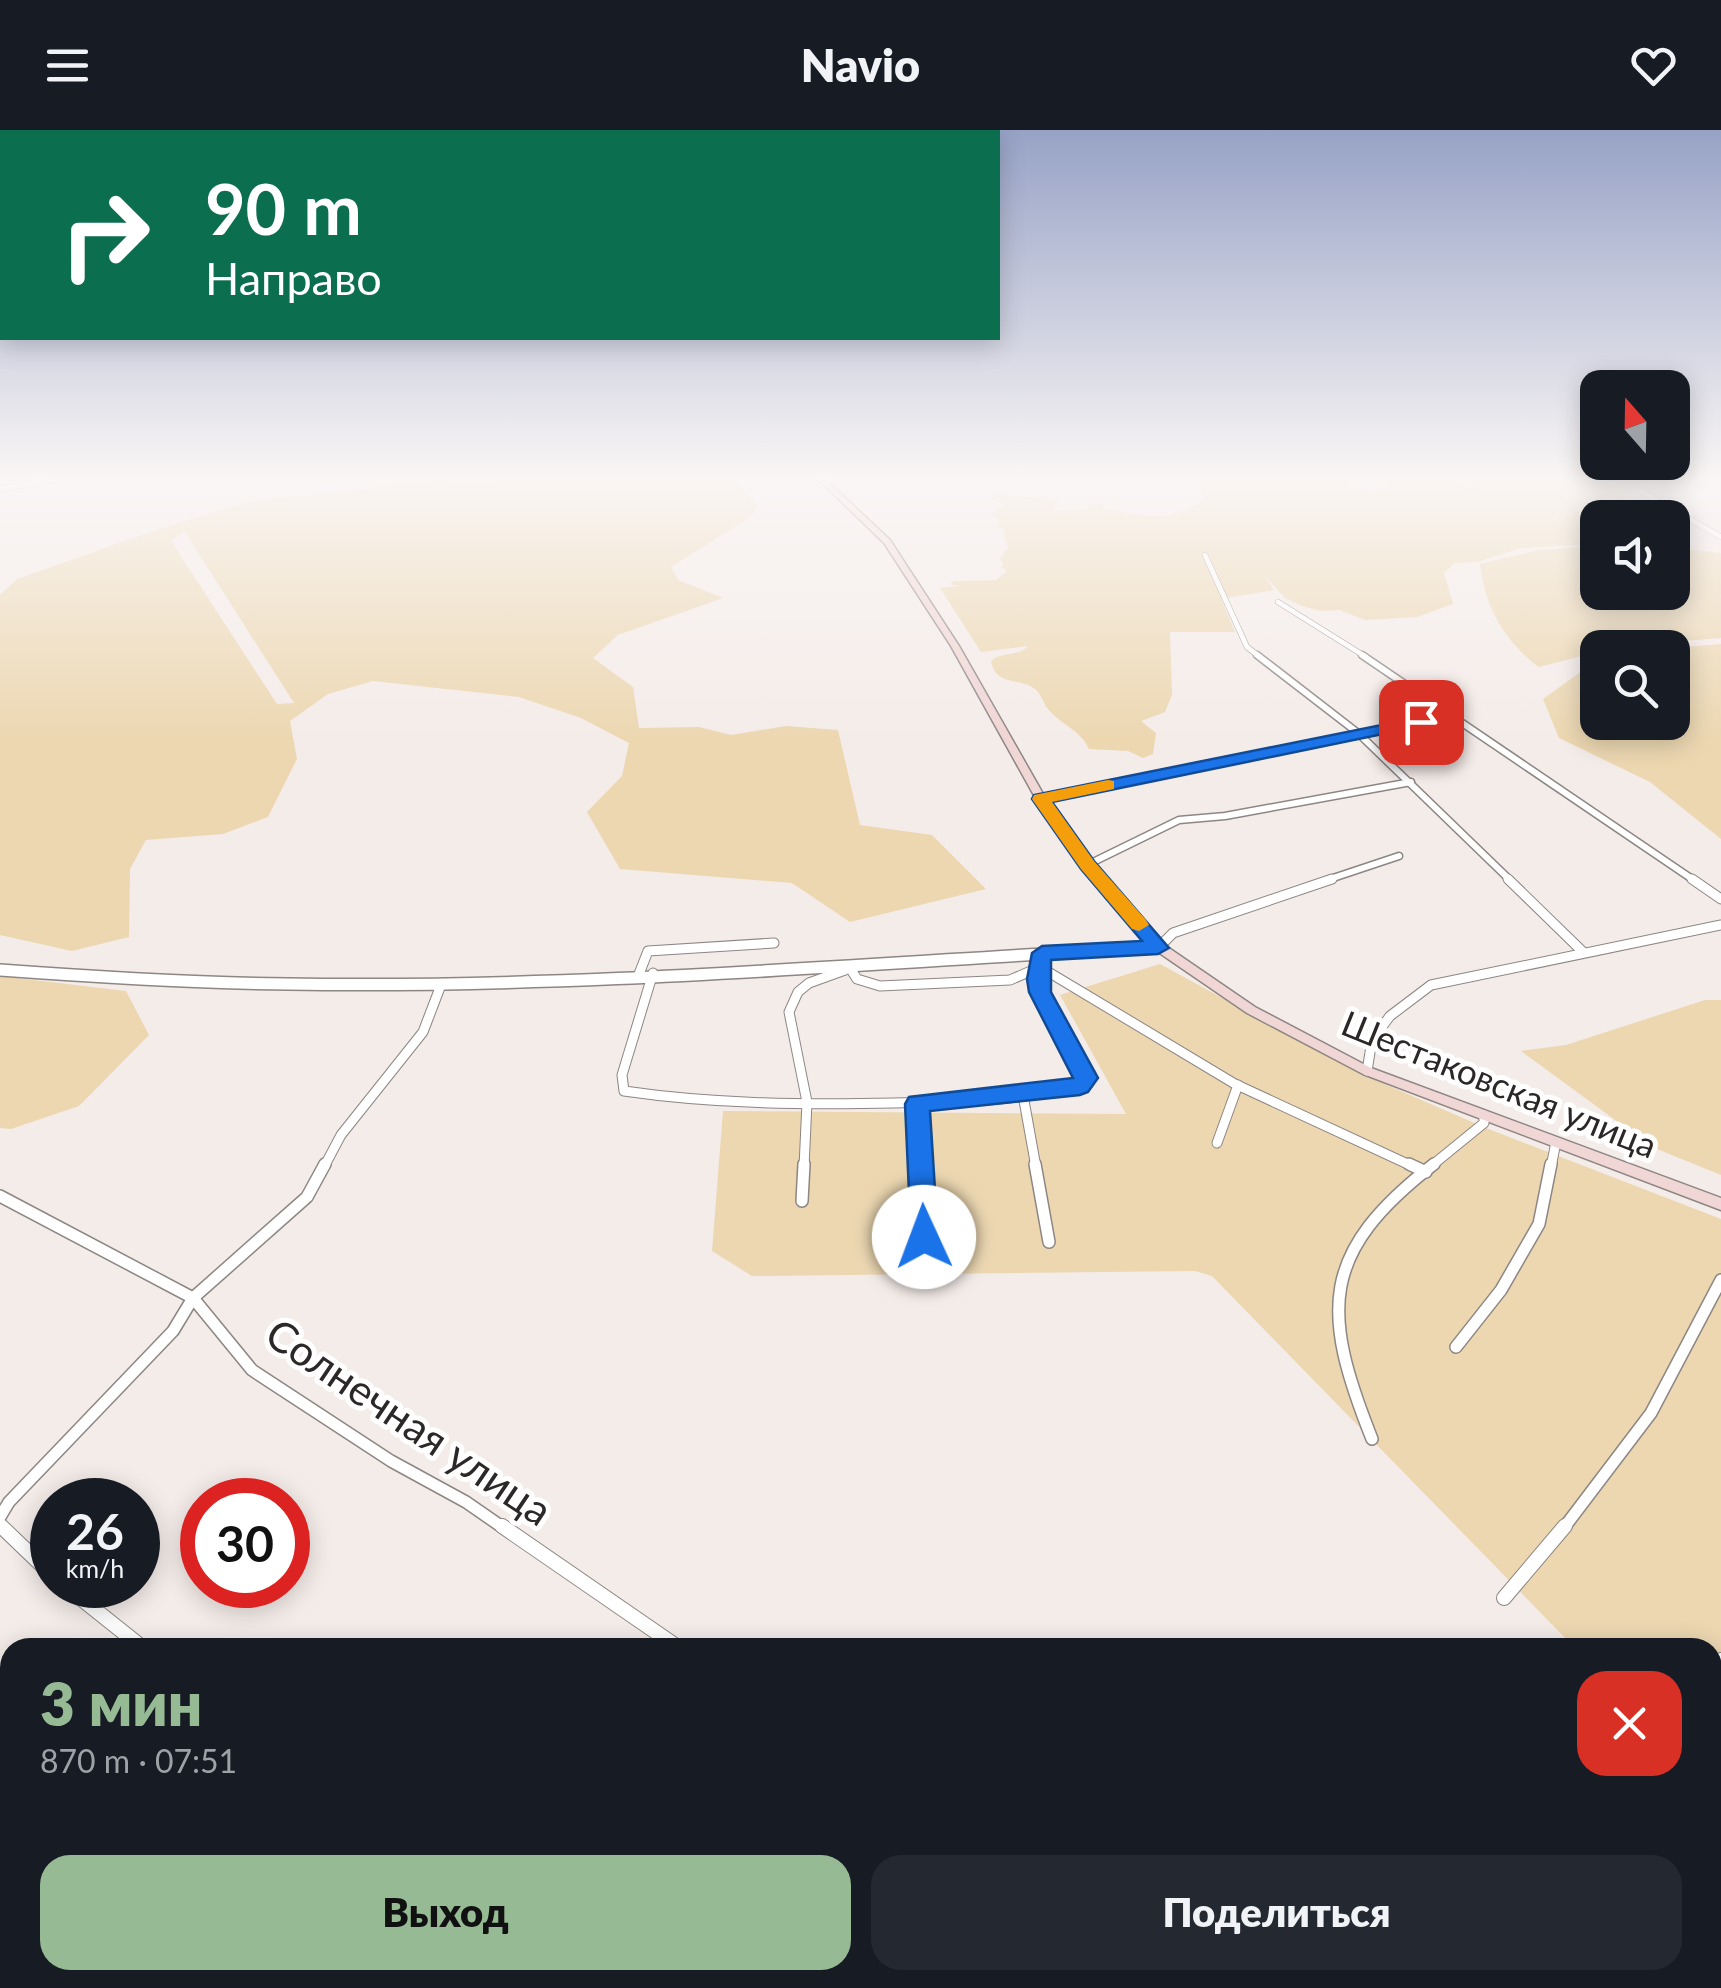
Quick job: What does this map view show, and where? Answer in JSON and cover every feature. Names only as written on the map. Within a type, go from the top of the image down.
[{"type":"main road","name":"Шестаковская улица","points":[[902,566],[954,646],[1040,799],[1088,865],[1158,948],[1251,1010],[1367,1071],[1721,1204]]},
{"type":"street","points":[[1209,566],[1248,647],[1358,733],[1412,782],[1584,952]]},
{"type":"street","points":[[1278,602],[1721,899]]},
{"type":"street","points":[[1040,799],[1452,716]]},
{"type":"street","points":[[1088,865],[1178,820],[1225,816],[1412,782]]},
{"type":"street","points":[[0,970],[181,983],[441,985],[1158,948],[1173,934],[1400,856]]},
{"type":"street","points":[[1367,1071],[1372,1040],[1390,1016],[1431,985],[1721,925]]},
{"type":"street","points":[[639,974],[648,951],[774,942]]},
{"type":"street","points":[[653,973],[622,1075],[624,1091],[917,1104],[1023,1095],[1086,1082],[1040,992],[1042,953]]},
{"type":"street","points":[[802,1201],[807,1102],[805,1076],[790,1027],[792,1002],[809,983],[872,962]]},
{"type":"street","points":[[850,968],[857,980],[880,986],[1010,980],[1040,968]]},
{"type":"street","points":[[1040,968],[1238,1085],[1426,1172]]},
{"type":"street","points":[[30,1555],[1,1527],[8,1502],[173,1330],[193,1298],[307,1198],[341,1136],[422,1032],[441,985]]},
{"type":"street","points":[[1217,1144],[1238,1085]]},
{"type":"street","points":[[1023,1095],[1049,1242]]},
{"type":"street","points":[[917,1104],[924,1237]]},
{"type":"street","points":[[1372,1439],[1348,1387],[1336,1337],[1335,1296],[1344,1258],[1358,1237],[1484,1123],[1484,1115]]},
{"type":"street","points":[[1456,1346],[1501,1290],[1539,1224],[1556,1142]]},
{"type":"street","name":"Солнечная улица","points":[[0,1196],[193,1298],[252,1370],[391,1461],[466,1502],[663,1638]]},
{"type":"street","points":[[1504,1598],[1573,1517],[1651,1413],[1721,1280]]},
{"type":"street","points":[[93,1608],[130,1638]]},
{"type":"shaded area","points":[[55,566],[187,566],[277,704],[294,703],[206,566],[673,566],[678,580],[723,598],[618,635],[593,658],[633,687],[639,728],[699,727],[731,735],[786,726],[838,730],[860,825],[932,835],[986,889],[850,922],[792,883],[620,869],[587,812],[622,776],[629,743],[581,718],[519,697],[373,681],[328,694],[290,721],[297,759],[268,817],[223,834],[146,840],[130,869],[129,937],[72,951],[0,935],[0,595],[17,579]]},
{"type":"shaded area","points":[[1452,566],[1444,573],[1453,604],[1417,617],[1365,620],[1340,610],[1302,606],[1285,598],[1265,576],[1274,590],[1221,599],[1235,632],[1170,632],[1172,695],[1165,712],[1141,721],[1156,733],[1153,754],[1143,758],[1128,751],[1089,749],[1081,737],[1048,709],[1035,689],[998,675],[991,661],[1028,646],[981,652],[940,588],[959,586],[950,584],[954,581],[996,580],[1007,571],[1001,567]]},
{"type":"shaded area","points":[[1480,566],[1580,566],[1580,610],[1690,610],[1690,566],[1721,566],[1721,638],[1690,641],[1690,630],[1580,630],[1580,656],[1539,667],[1506,634],[1492,609]]},
{"type":"shaded area","points":[[1721,644],[1721,839],[1650,782],[1559,738],[1543,699],[1580,672],[1580,740],[1690,740],[1690,647]]},
{"type":"shaded area","points":[[1160,964],[1364,1075],[1486,1128],[1721,1219],[1721,1638],[1565,1638],[1212,1276],[1195,1271],[752,1276],[712,1251],[723,1111],[1126,1114],[1060,995]]},
{"type":"shaded area","points":[[0,976],[126,991],[149,1035],[79,1106],[11,1129],[0,1128]]},
{"type":"shaded area","points":[[1705,1000],[1721,1000],[1721,1175],[1652,1147],[1521,1051],[1566,1045]]},
{"type":"slow traffic","points":[[1108,785],[1040,799],[1088,865],[1139,925]]},
{"type":"route","points":[[924,1237],[917,1104],[1020,1096],[1080,1086],[1086,1078],[1040,992],[1038,972],[1042,953],[1158,948],[1088,865],[1040,799],[1421,722]]}]
